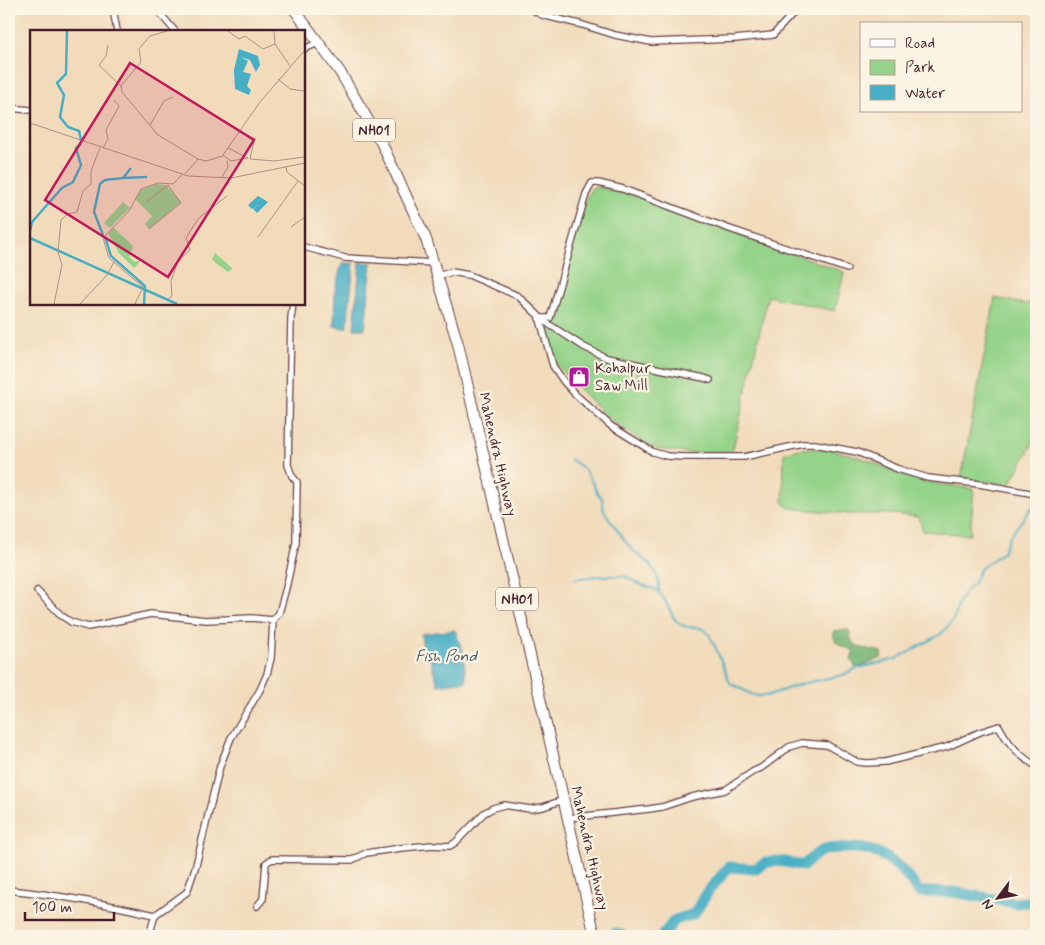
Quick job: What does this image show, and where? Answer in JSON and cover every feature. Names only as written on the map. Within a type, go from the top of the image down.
[{"type":"highway","name":"Mahendra Highway","points":[[294,9],[340,72],[382,144],[426,239],[458,344],[595,936]]},
{"type":"street","points":[[114,9],[117,30]]},
{"type":"street","points":[[156,9],[174,30]]},
{"type":"street","points":[[531,9],[542,15],[591,26],[615,35],[651,42],[744,39],[773,35],[797,9]]},
{"type":"street","points":[[305,49],[318,43]]},
{"type":"street","points":[[9,108],[30,110]]},
{"type":"street","points":[[539,318],[550,318],[586,194],[592,183],[598,182],[847,269]]},
{"type":"street","points":[[305,247],[345,258],[433,262]]},
{"type":"street","points":[[437,276],[452,272],[477,279],[518,296],[539,316],[553,366],[564,382],[611,426],[653,452],[667,456],[683,457],[744,457],[803,444],[815,444],[857,452],[898,469],[928,478],[988,485],[1036,494]]},
{"type":"street","points":[[149,936],[155,915],[187,892],[196,865],[220,766],[232,738],[260,690],[271,658],[273,620],[278,613],[286,588],[296,543],[297,482],[292,476],[288,458],[293,305]]},
{"type":"street","points":[[539,318],[584,347],[607,358],[710,380]]},
{"type":"street","points":[[37,591],[62,616],[71,622],[88,626],[151,614],[206,620],[252,618],[273,620]]},
{"type":"street","points":[[567,818],[662,807],[692,797],[725,790],[743,777],[761,768],[789,747],[802,743],[828,745],[858,762],[885,762],[932,751],[999,726],[1006,740],[1021,756],[1036,766]]},
{"type":"street","points":[[257,906],[263,899],[266,863],[272,859],[352,860],[366,853],[400,848],[433,845],[450,846],[484,812],[493,808],[504,805],[530,809],[563,800]]},
{"type":"street","points":[[9,890],[50,894],[155,915]]},
{"type":"green space","points":[[597,187],[637,196],[844,272],[835,311],[768,296],[732,453],[686,453],[657,449],[608,418],[562,372],[555,359],[547,330],[587,196],[592,188]]},
{"type":"green space","points":[[995,298],[1025,304],[1036,301],[1036,437],[1010,485],[961,478]]},
{"type":"green space","points":[[823,448],[868,460],[905,476],[974,489],[970,535],[923,531],[919,517],[892,514],[848,514],[789,508],[783,502],[784,453],[800,449]]},
{"type":"green space","points":[[849,630],[854,644],[882,653],[881,658],[855,667],[851,659],[854,651],[839,645],[835,640],[833,631]]},
{"type":"water","points":[[360,262],[372,263],[365,329],[354,329]]},
{"type":"water","points":[[342,263],[354,263],[347,327],[342,328],[334,326],[335,290]]},
{"type":"water","name":"Fish Pond","points":[[455,630],[463,651],[466,681],[438,685],[429,656],[424,656],[421,634]]},
{"type":"waterway","points":[[570,459],[583,468],[602,498],[604,511],[632,550],[649,563],[656,573],[659,593]]},
{"type":"waterway","points":[[575,579],[596,576],[624,576],[639,584],[657,590],[679,623],[683,626],[702,628],[706,631],[719,655],[730,683],[753,695],[766,696],[801,684],[843,675],[855,669],[896,659],[941,634],[955,616],[958,604],[968,588],[973,584],[981,568],[1002,553],[1010,536],[1036,502]]},
{"type":"waterway","points":[[662,936],[675,920],[694,914],[709,890],[729,867],[756,869],[766,862],[772,861],[803,866],[818,853],[833,848],[857,848],[879,853],[896,865],[919,892],[954,892],[1016,903],[1036,901]]},
{"type":"waterway","points":[[615,933],[623,936]]},
{"type":"place","name":"Kohalpur Saw Mill","points":[[579,377]]}]
